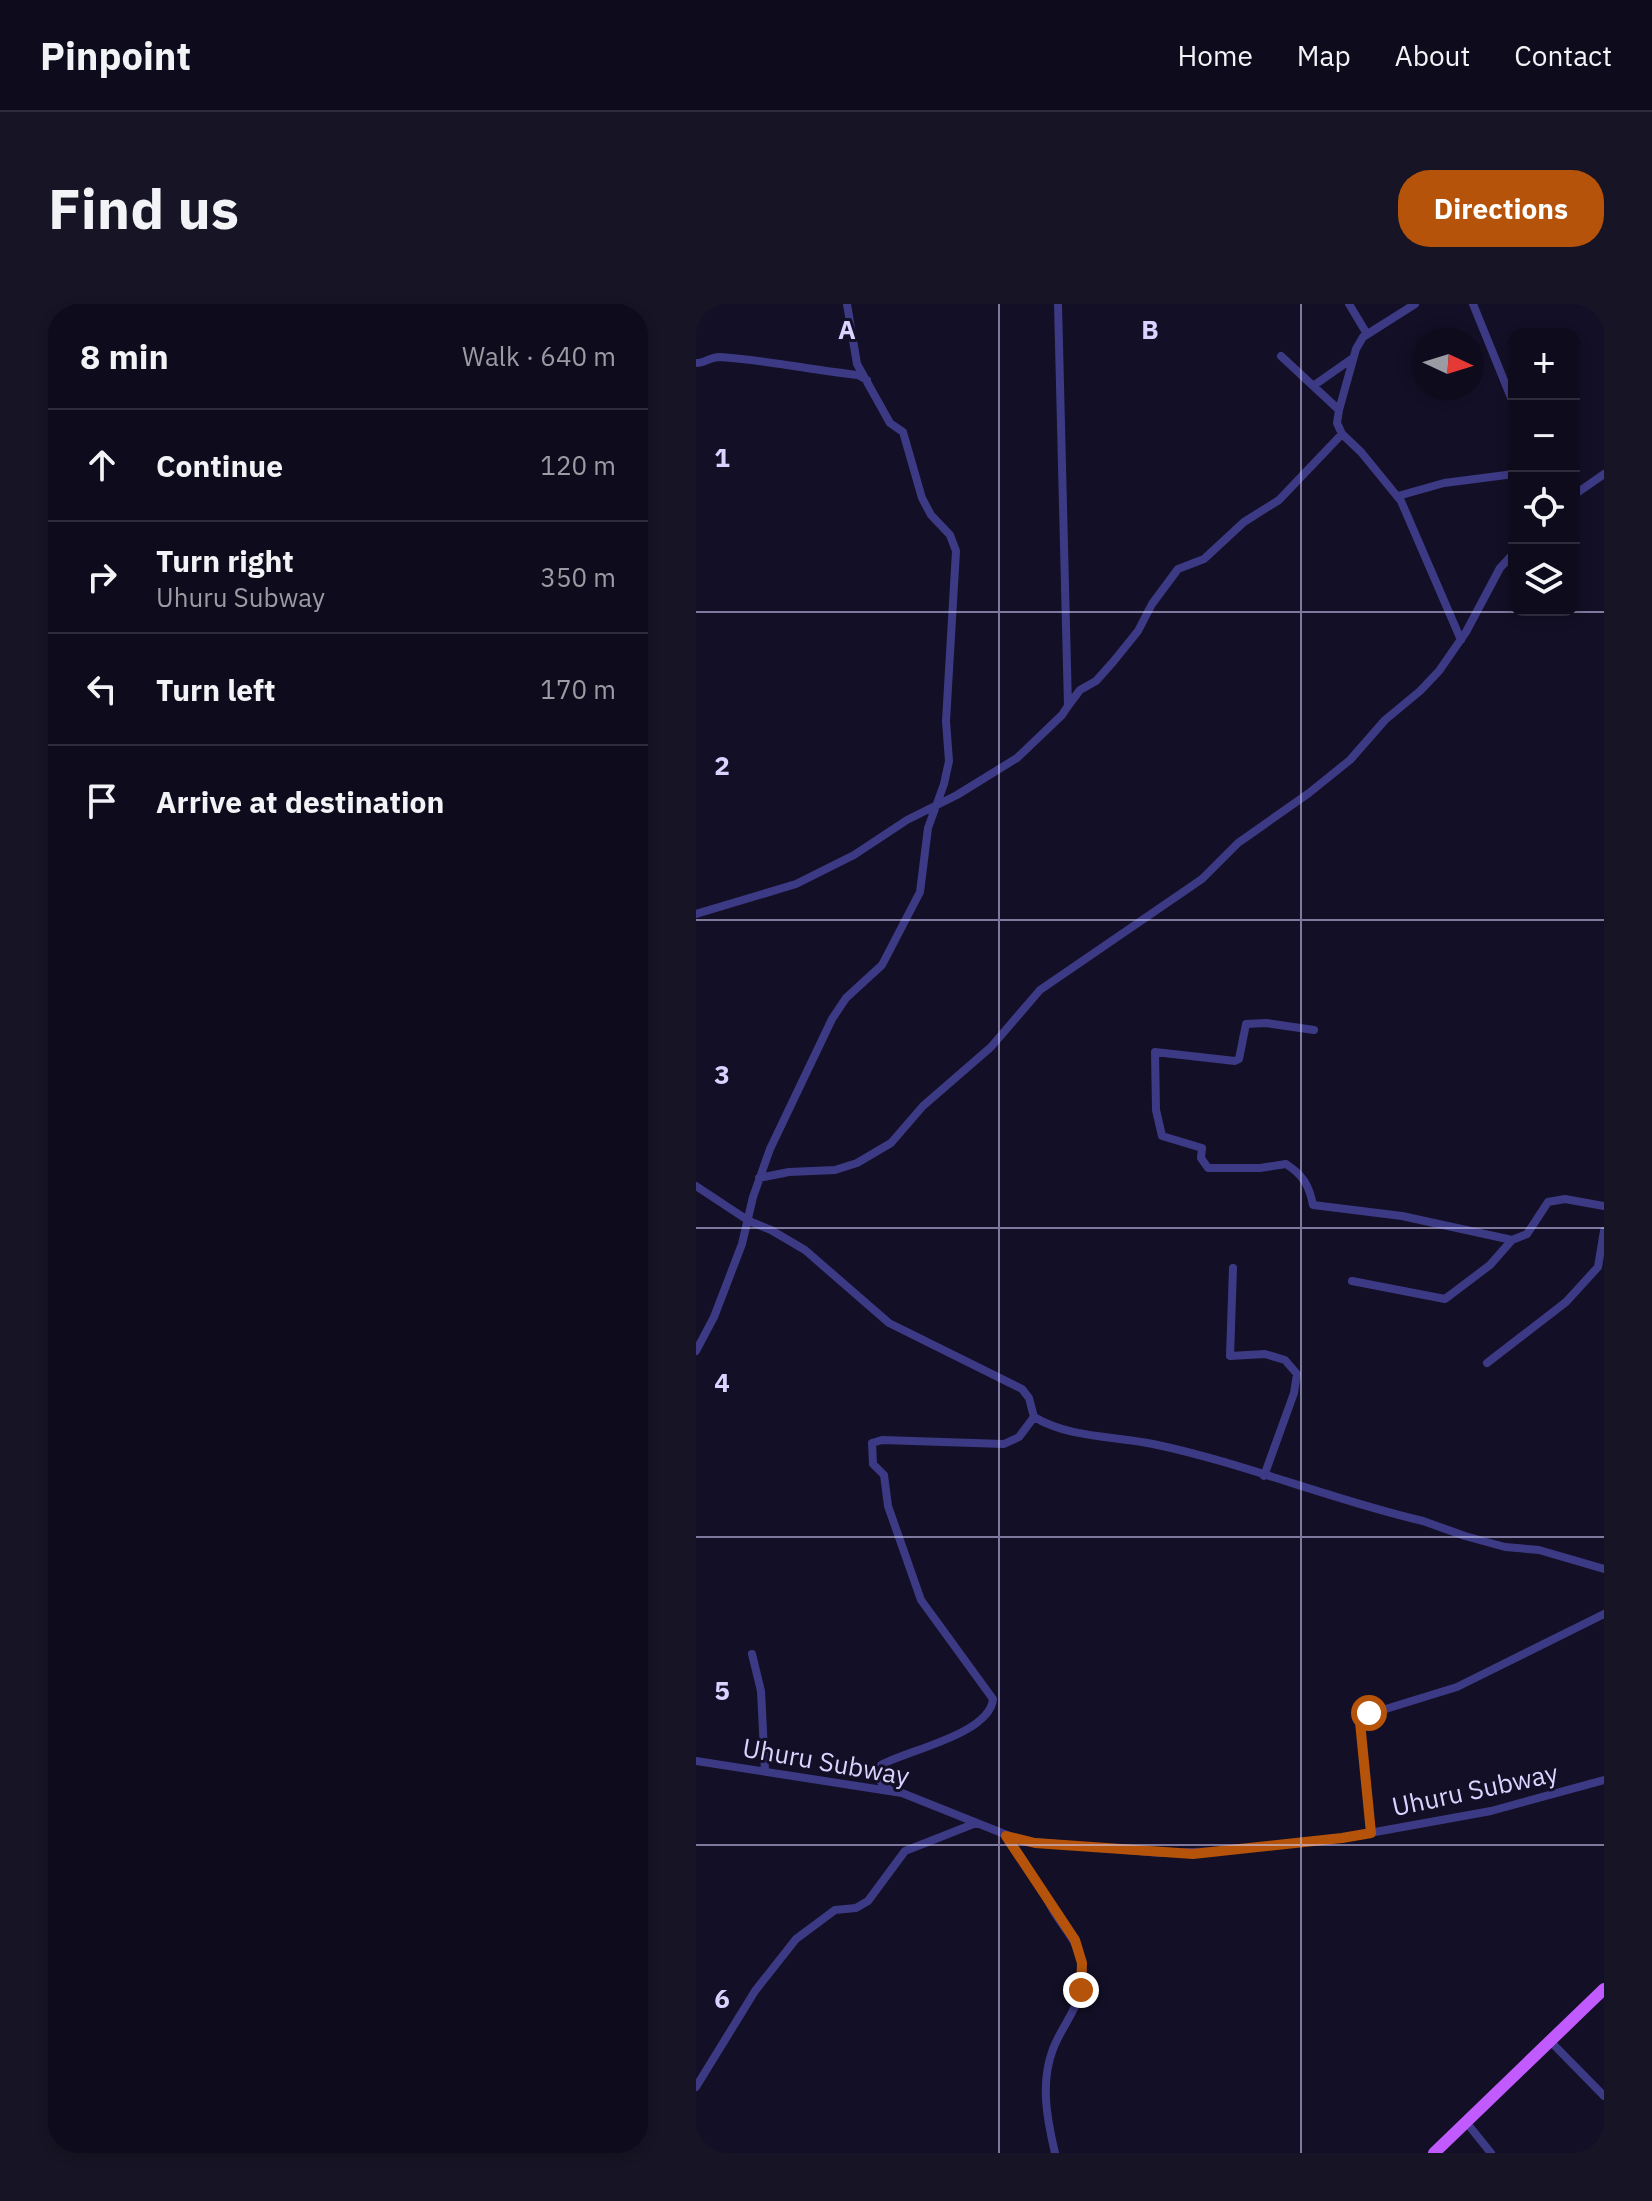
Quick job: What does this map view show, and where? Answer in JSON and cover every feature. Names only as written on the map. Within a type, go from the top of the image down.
[{"type":"main road","points":[[1434,2153],[1604,1989]]},
{"type":"street","points":[[696,1351],[719,1305],[749,1221],[759,1178],[770,1149],[832,1019],[846,998],[882,965],[920,892],[928,828],[949,761],[946,721],[956,551],[950,535],[931,515],[922,498],[903,432],[890,423],[857,364],[847,304]]},
{"type":"street","points":[[1058,304],[1068,706]]},
{"type":"street","points":[[1349,304],[1367,334]]},
{"type":"street","points":[[1415,304],[1363,337],[1354,357],[1337,423],[1342,434],[1398,496],[1461,640]]},
{"type":"street","points":[[1473,304],[1512,400]]},
{"type":"street","points":[[1281,356],[1339,410]]},
{"type":"street","points":[[696,363],[702,364],[714,357],[728,358],[858,375],[868,380]]},
{"type":"street","points":[[1313,386],[1354,357]]},
{"type":"street","points":[[696,914],[774,892],[816,874],[854,855],[907,820],[1024,753],[1080,690],[1103,674],[1138,631],[1152,604],[1178,569],[1204,559],[1244,522],[1279,500],[1342,434]]},
{"type":"street","points":[[1580,491],[1604,474]]},
{"type":"street","points":[[1398,496],[1444,483],[1508,475]]},
{"type":"street","points":[[759,1178],[789,1172],[835,1170],[857,1163],[891,1143],[934,1094],[1000,1038],[1040,990],[1202,879],[1238,843],[1350,760],[1385,720],[1430,681],[1461,640],[1495,576],[1508,560]]},
{"type":"street","points":[[1314,1030],[1266,1023],[1246,1024],[1239,1059],[1235,1061],[1155,1052],[1156,1110],[1162,1136],[1202,1148],[1201,1158],[1208,1168],[1260,1168],[1286,1164],[1302,1174],[1313,1205],[1402,1216],[1512,1240],[1527,1234],[1542,1208],[1552,1200],[1565,1199],[1604,1206]]},
{"type":"street","points":[[696,1186],[749,1221],[805,1250],[889,1323],[1022,1389],[1029,1398],[1034,1417],[1045,1424],[1072,1432],[1155,1444],[1423,1521],[1465,1536],[1505,1547],[1539,1550],[1604,1569]]},
{"type":"street","points":[[1487,1363],[1566,1302],[1598,1267],[1604,1231]]},
{"type":"street","points":[[1352,1281],[1445,1299],[1486,1269],[1505,1252],[1512,1240]]},
{"type":"street","points":[[1233,1268],[1230,1356],[1265,1354],[1285,1360],[1297,1374],[1294,1393],[1264,1476]]},
{"type":"street","points":[[890,1790],[880,1781],[881,1765],[977,1723],[990,1711],[993,1699],[916,1591],[888,1506],[884,1475],[873,1464],[872,1443],[882,1440],[1004,1444],[1019,1437],[1034,1417]]},
{"type":"street","points":[[1371,1833],[1360,1722],[1363,1716],[1457,1687],[1604,1614]]},
{"type":"street","points":[[752,1654],[761,1691],[765,1771]]},
{"type":"street","name":"Uhuru Subway","points":[[696,1761],[890,1790],[1006,1836],[1035,1843],[1193,1854],[1371,1833],[1491,1811],[1604,1780]]},
{"type":"street","points":[[696,2087],[755,1991],[796,1939],[835,1910],[856,1908],[868,1901],[905,1851],[977,1823]]},
{"type":"street","points":[[1006,1836],[1075,1940],[1082,1963],[1078,2002],[1056,2041],[1045,2077],[1055,2153]]},
{"type":"street","points":[[1551,2042],[1604,2096]]},
{"type":"street","points":[[1466,2122],[1491,2153]]},
{"type":"route","points":[[1081,1990],[1082,1963],[1075,1940],[1006,1836],[1035,1843],[1193,1854],[1371,1833],[1360,1722],[1369,1713]]}]
